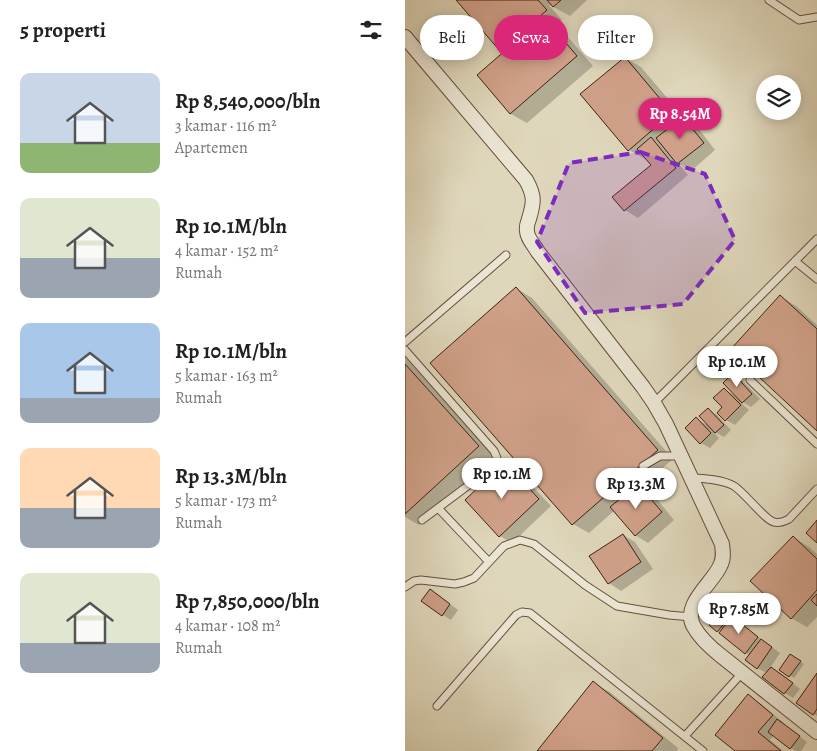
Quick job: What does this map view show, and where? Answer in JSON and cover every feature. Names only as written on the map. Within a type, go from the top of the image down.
[{"type":"street","points":[[405,37],[527,180],[532,190],[533,199],[527,225],[529,239],[643,387],[666,424],[682,456],[722,544],[723,552],[723,560],[719,569],[695,601],[691,617],[693,625],[707,643],[817,732]]},
{"type":"lane","points":[[769,0],[799,20],[817,17]]},
{"type":"lane","points":[[654,403],[817,239]]},
{"type":"lane","points":[[405,342],[506,255]]},
{"type":"lane","points":[[795,261],[817,279]]},
{"type":"lane","points":[[405,350],[494,451],[497,458],[493,467],[422,520]]},
{"type":"lane","points":[[750,380],[817,444]]},
{"type":"lane","points":[[643,466],[659,456],[682,456]]},
{"type":"lane","points":[[692,478],[706,478],[732,485],[744,494],[769,520],[776,523],[789,519],[817,489]]},
{"type":"lane","points":[[438,508],[489,562]]},
{"type":"lane","points":[[405,587],[414,581],[421,580],[455,584],[474,578],[504,546],[520,540],[534,544],[585,585],[617,606],[691,617]]},
{"type":"lane","points":[[437,706],[516,615],[523,612],[530,613],[703,751]]},
{"type":"lane","points":[[685,736],[743,672]]},
{"type":"highlighted area","points":[[640,152],[705,174],[735,240],[683,304],[585,313],[537,242],[569,163]]},
{"type":"building","points":[[456,0],[538,0],[547,10],[541,15],[494,15],[494,44],[484,32],[484,15],[469,15]]},
{"type":"building","points":[[547,0],[561,0],[553,7]]},
{"type":"building","points":[[568,45],[577,56],[510,114],[477,75],[494,60],[568,60]]},
{"type":"building","points":[[621,60],[628,60],[672,113],[628,151],[580,94]]},
{"type":"building","points":[[683,117],[704,143],[677,164],[656,138]]},
{"type":"building","points":[[651,137],[676,168],[624,211],[612,197],[651,165],[637,149]]},
{"type":"building","points":[[516,287],[658,450],[572,525],[430,363]]},
{"type":"building","points":[[780,295],[817,329],[817,431],[730,350]]},
{"type":"building","points":[[405,364],[479,446],[405,514]]},
{"type":"building","points":[[733,373],[752,394],[742,403],[723,383]]},
{"type":"building","points":[[724,388],[741,405],[725,421],[717,413],[722,407],[713,398]]},
{"type":"building","points":[[708,408],[724,425],[715,433],[699,416]]},
{"type":"building","points":[[696,417],[711,433],[700,444],[685,428]]},
{"type":"building","points":[[505,462],[539,499],[499,537],[465,500]]},
{"type":"building","points":[[638,484],[662,512],[635,536],[610,507]]},
{"type":"building","points":[[817,520],[817,543],[806,533]]},
{"type":"building","points":[[623,534],[641,562],[608,584],[589,556]]},
{"type":"building","points":[[793,536],[817,559],[817,590],[791,619],[750,581]]},
{"type":"building","points":[[430,589],[450,604],[442,616],[421,601]]},
{"type":"building","points":[[817,594],[817,606],[811,600]]},
{"type":"building","points":[[745,595],[759,607],[747,622],[733,610]]},
{"type":"building","points":[[725,606],[733,613],[717,632],[709,625]]},
{"type":"building","points":[[732,616],[758,637],[745,654],[719,633]]},
{"type":"building","points":[[761,639],[772,647],[757,669],[745,660]]},
{"type":"building","points":[[790,654],[801,661],[789,677],[779,670]]},
{"type":"building","points":[[771,667],[793,683],[784,694],[762,677]]},
{"type":"building","points":[[817,673],[817,709],[813,715],[796,703]]},
{"type":"building","points":[[593,681],[663,738],[652,751],[537,751]]},
{"type":"building","points":[[748,694],[773,715],[758,732],[781,751],[735,751],[715,735]]},
{"type":"building","points":[[777,719],[800,736],[790,749],[768,732]]}]
